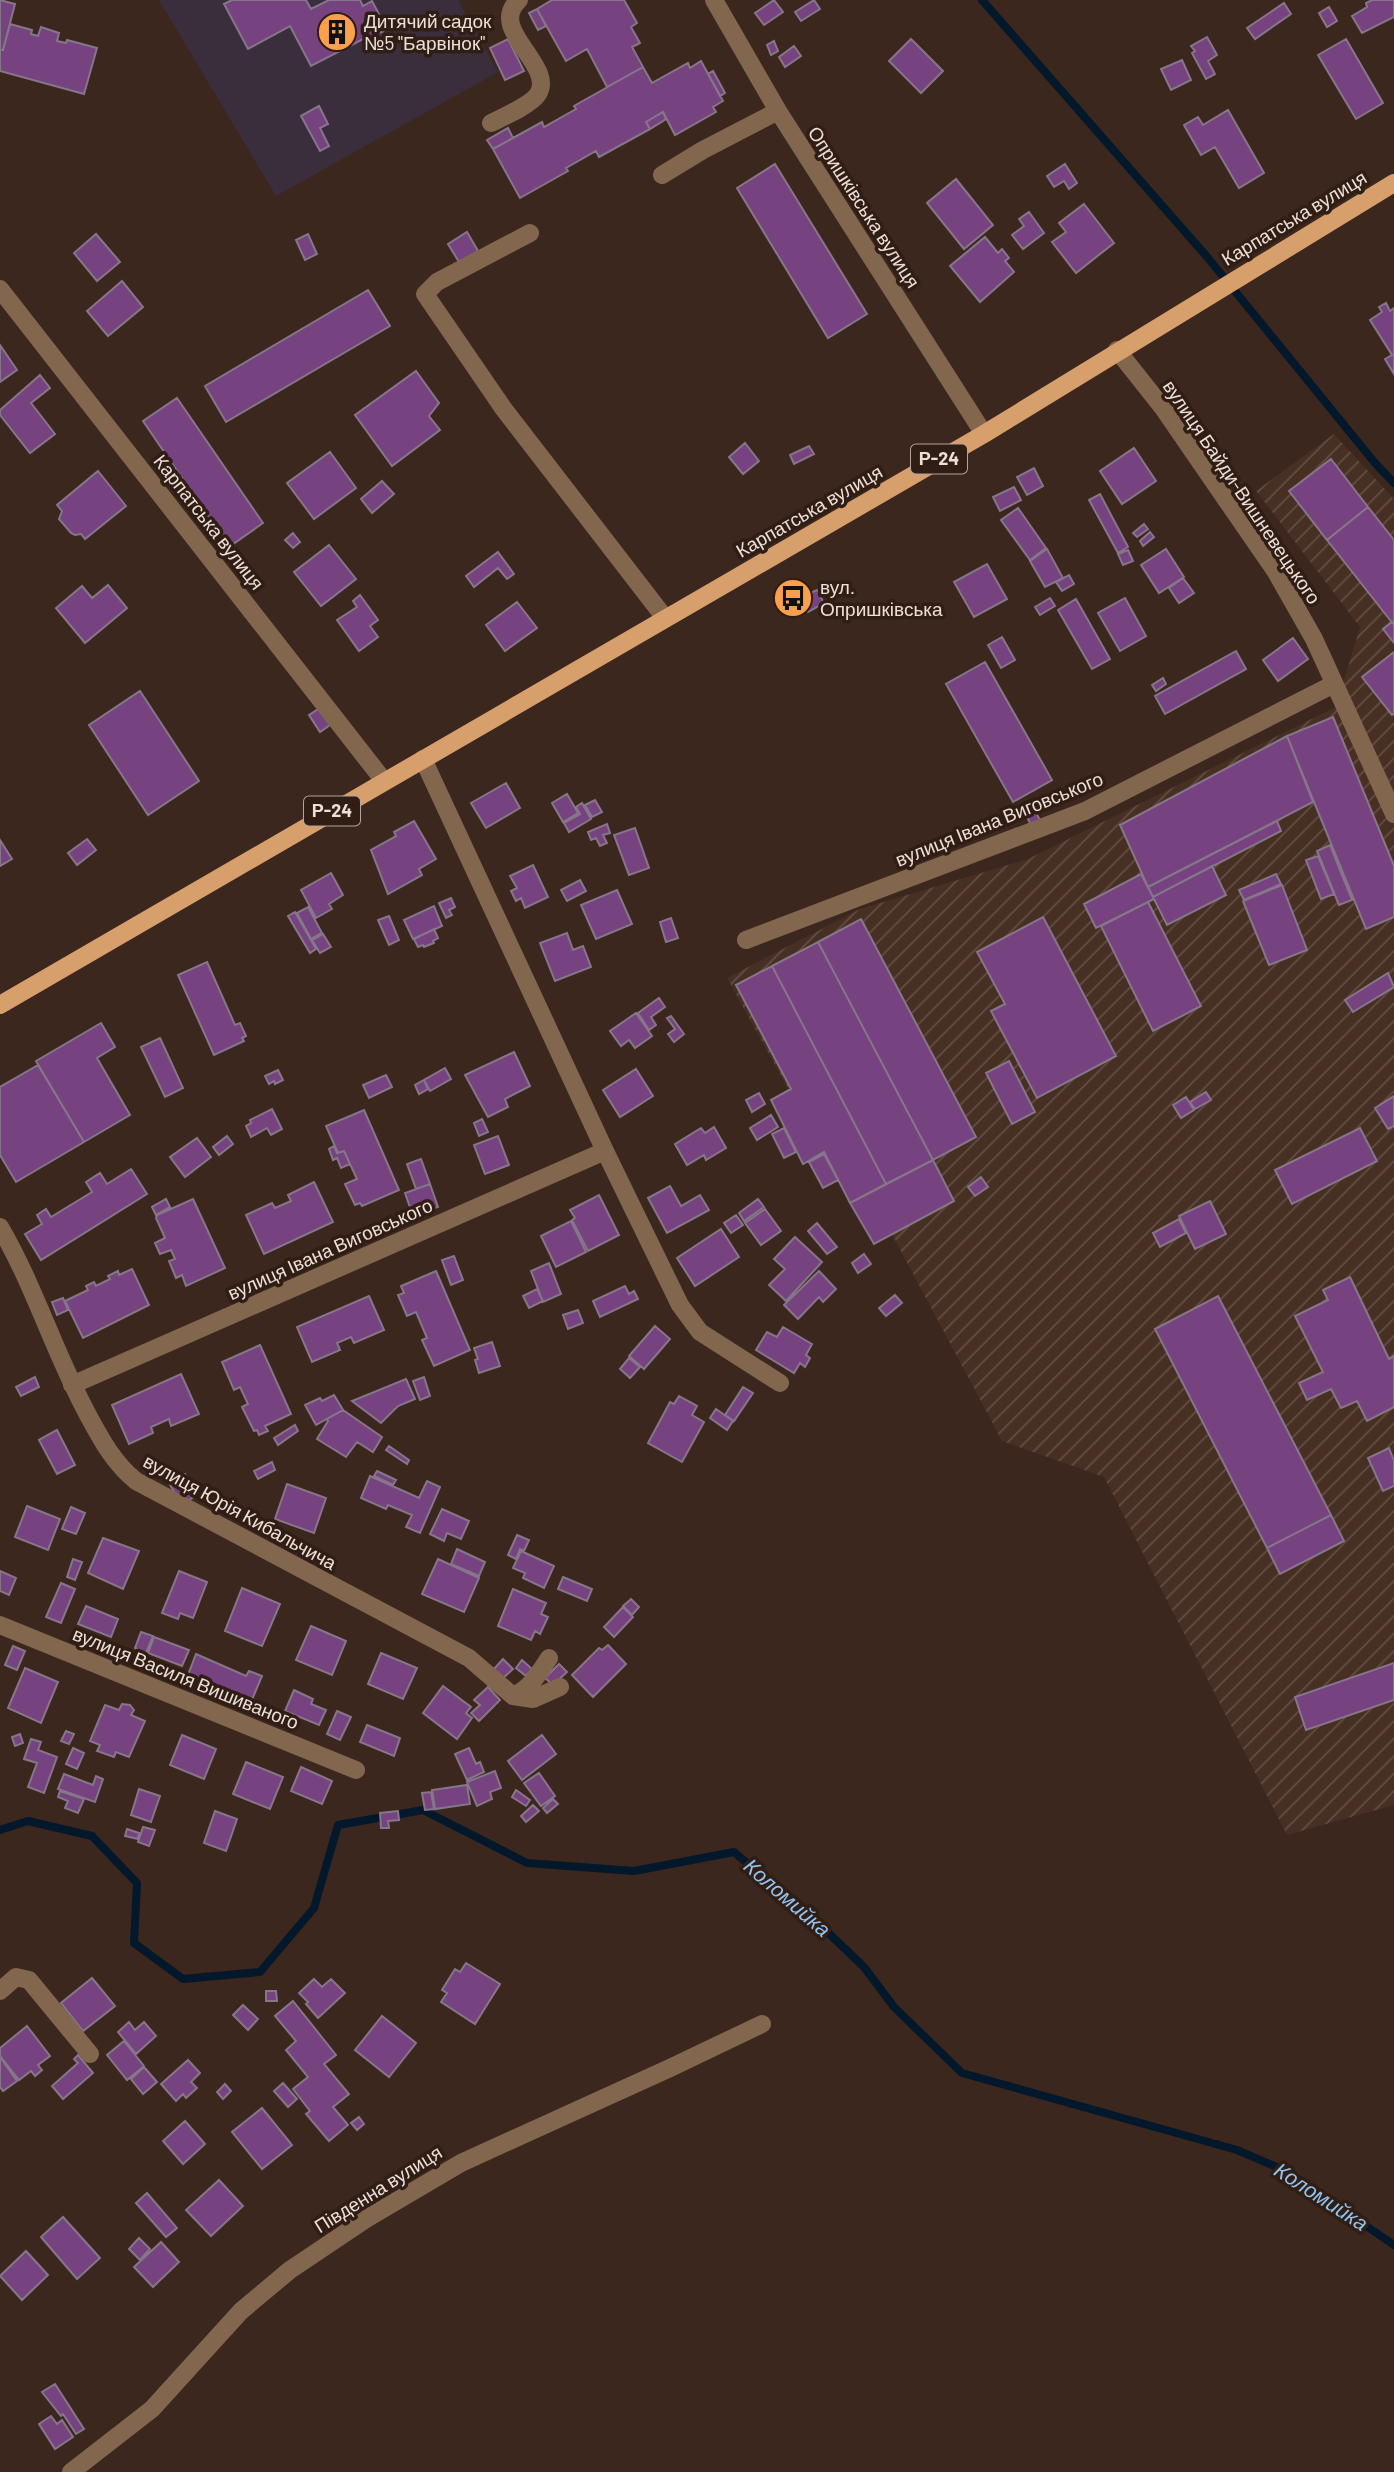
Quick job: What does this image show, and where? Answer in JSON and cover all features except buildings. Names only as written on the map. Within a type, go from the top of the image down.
[{"type":"main road","name":"Карпатська вулиця","points":[[0,1005],[984,434],[1117,350],[1394,183]]},
{"type":"street","points":[[491,123],[531,100],[538,93],[541,84],[511,26],[511,7],[519,0]]},
{"type":"street","name":"Опришківська вулиця","points":[[714,0],[778,111],[984,434]]},
{"type":"street","points":[[662,175],[778,111]]},
{"type":"street","points":[[530,233],[436,282],[425,294],[503,408],[665,618]]},
{"type":"street","points":[[0,289],[384,781]]},
{"type":"street","name":"вулиця Байди-Вишневецького","points":[[1117,350],[1163,408],[1276,572],[1314,639],[1394,814]]},
{"type":"street","name":"вулиця Івана Виговського","points":[[746,940],[1085,811],[1334,684]]},
{"type":"street","points":[[423,759],[605,1151],[680,1305],[700,1332],[780,1383]]},
{"type":"street","name":"вулиця Івана Виговського","points":[[72,1385],[605,1151]]},
{"type":"street","name":"вулиця Юрія Кибальчича","points":[[0,1227],[16,1257],[72,1385],[115,1461],[136,1481],[469,1658],[513,1696]]},
{"type":"street","name":"вулиця Василя Вишиваного","points":[[0,1625],[356,1770]]},
{"type":"street","points":[[513,1696],[523,1692],[532,1683],[549,1658]]},
{"type":"street","points":[[513,1696],[533,1699],[560,1687]]},
{"type":"street","points":[[0,1992],[16,1977],[29,1980],[90,2053]]},
{"type":"street","name":"Південна вулиця","points":[[71,2472],[152,2409],[241,2311],[290,2270],[366,2219],[461,2162],[762,2024]]},
{"type":"shaded area","points":[[159,0],[458,0],[498,72],[276,196]]},
{"type":"shaded area","points":[[1334,434],[1394,499],[1394,1805],[1287,1835],[1104,1477],[1002,1441],[861,1176],[838,1179],[727,978],[860,909],[1028,859],[1336,707],[1360,627],[1256,491]]},
{"type":"waterway","points":[[982,0],[1208,258],[1394,483]]},
{"type":"waterway","name":"Коломийка","points":[[0,1830],[28,1821],[92,1836],[137,1883],[134,1943],[183,1979],[260,1972],[314,1908],[338,1825],[423,1810],[527,1863],[634,1871],[734,1852],[817,1922],[864,1967],[894,2007],[962,2073],[1237,2150],[1286,2171],[1394,2245]]},
{"type":"place","name":"Дитячий садок №5 \"Барвінок\"","points":[[337,32]]},
{"type":"place","name":"вул. Опришківська","points":[[793,598]]}]
